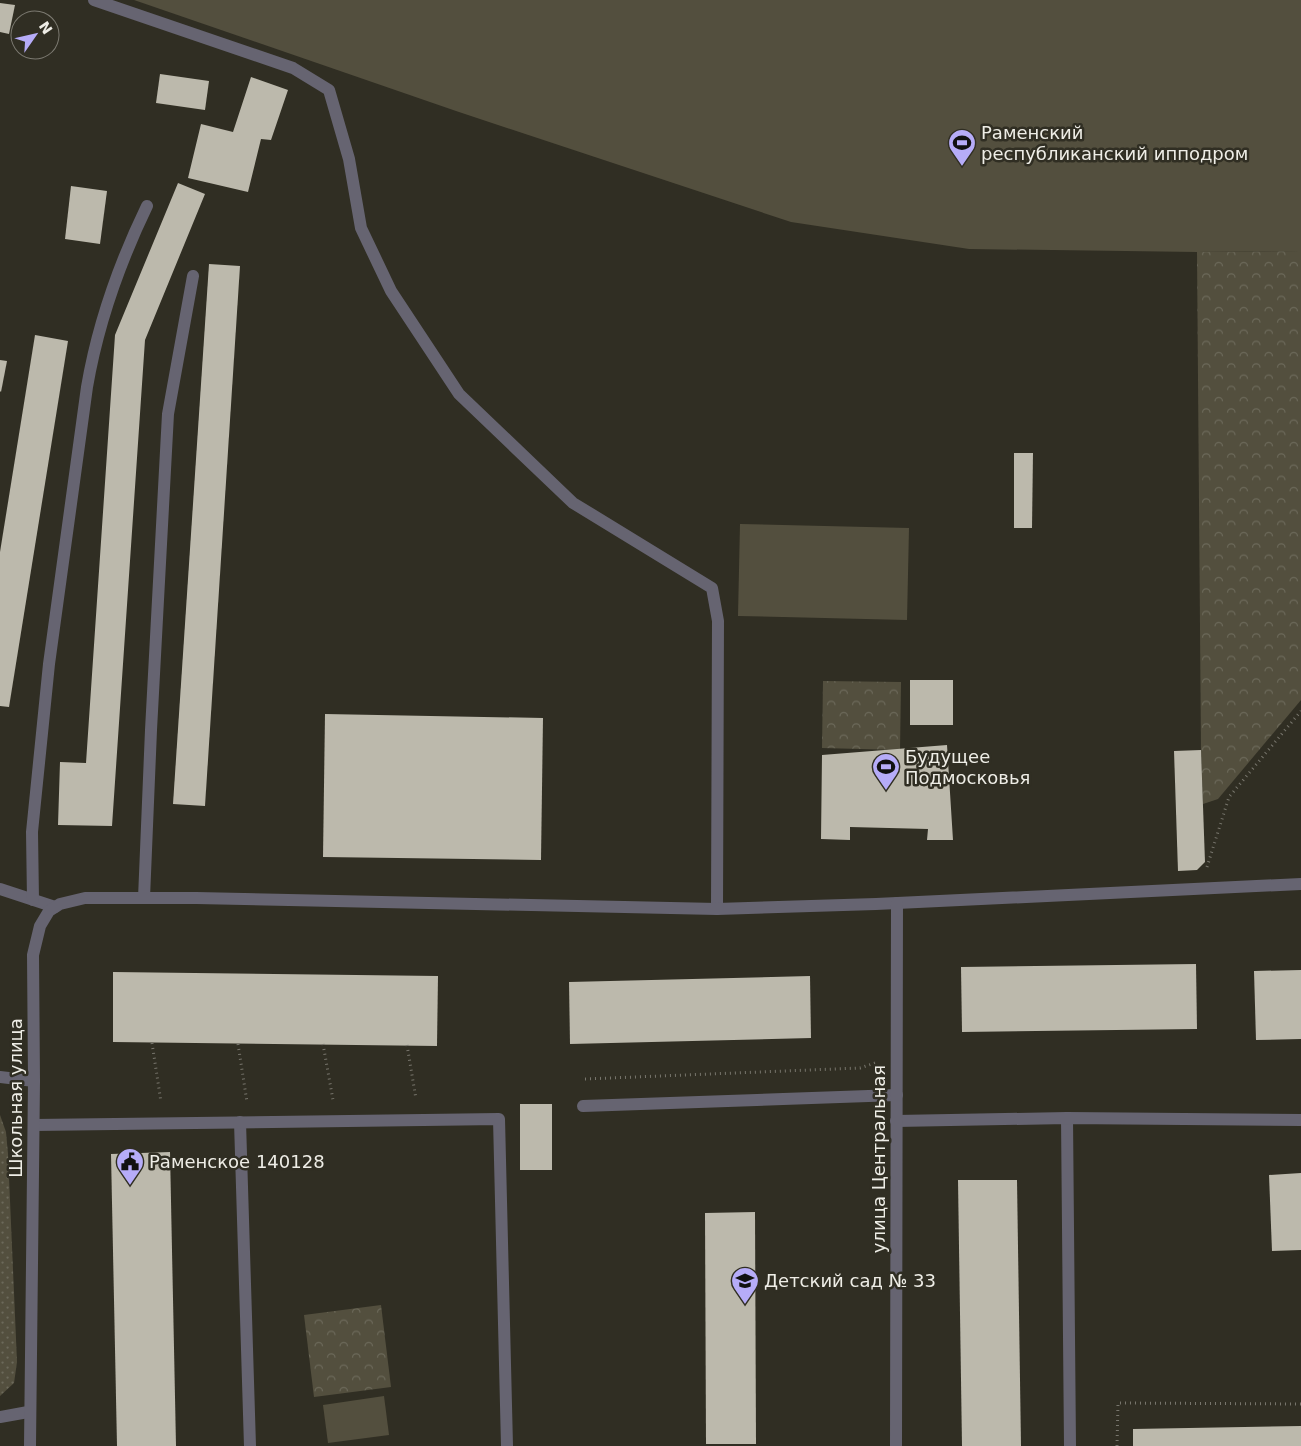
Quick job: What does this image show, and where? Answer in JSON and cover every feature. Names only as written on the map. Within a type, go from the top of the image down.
[{"type":"street","points":[[94,0],[293,68],[329,90],[349,159],[362,228],[391,291],[459,394],[573,503],[712,588],[718,621],[717,909]]},
{"type":"street","points":[[33,900],[32,832],[49,664],[87,387],[94,348],[114,283],[147,206]]},
{"type":"street","points":[[144,898],[168,414],[193,276]]},
{"type":"street","points":[[0,889],[55,907],[71,900],[85,898],[144,898],[717,909],[897,903],[1201,887],[1301,884]]},
{"type":"street","name":"улица Центральная","points":[[896,1446],[897,903]]},
{"type":"street","name":"Школьная улица","points":[[30,1446],[28,1412],[34,1125],[34,955],[40,926],[49,911],[55,907]]},
{"type":"street","points":[[0,1077],[34,1081]]},
{"type":"street","points":[[583,1106],[897,1095]]},
{"type":"street","points":[[896,1121],[1067,1118],[1301,1120]]},
{"type":"street","points":[[1067,1118],[1070,1446]]},
{"type":"street","points":[[34,1125],[498,1119],[507,1446]]},
{"type":"street","points":[[240,1122],[250,1446]]},
{"type":"street","points":[[0,1417],[28,1412]]},
{"type":"path","points":[[1201,887],[1229,797],[1301,711]]},
{"type":"path","points":[[152,1043],[162,1106]]},
{"type":"path","points":[[238,1044],[247,1105]]},
{"type":"path","points":[[323,1044],[333,1103]]},
{"type":"path","points":[[407,1045],[416,1101]]},
{"type":"path","points":[[585,1079],[860,1068],[871,1066],[879,1060]]},
{"type":"path","points":[[1117,1446],[1118,1403],[1301,1404]]},
{"type":"green space","name":"Раменский республиканский ипподром","points":[[134,0],[1301,0],[1301,251],[1197,252],[969,249],[791,222],[456,111]]},
{"type":"green space","points":[[1301,251],[1301,700],[1218,799],[1203,804],[1197,252]]},
{"type":"green space","points":[[740,524],[909,528],[907,620],[738,616]]},
{"type":"green space","points":[[823,681],[901,682],[900,750],[822,748]]},
{"type":"green space","points":[[0,1115],[6,1132],[8,1154],[17,1362],[14,1383],[0,1396]]},
{"type":"green space","points":[[381,1305],[391,1387],[314,1397],[304,1315]]},
{"type":"green space","points":[[384,1396],[389,1435],[328,1443],[323,1405]]},
{"type":"building","points":[[0,3],[15,5],[14,10],[10,10],[9,34],[0,32]]},
{"type":"building","points":[[160,74],[209,81],[205,110],[156,103]]},
{"type":"building","points":[[251,77],[288,90],[271,140],[261,139],[248,192],[188,178],[201,124],[233,132]]},
{"type":"building","points":[[178,183],[205,194],[145,340],[112,826],[58,825],[60,762],[86,763],[115,335]]},
{"type":"building","points":[[71,186],[107,191],[100,244],[65,239]]},
{"type":"building","points":[[209,264],[240,266],[205,806],[173,804]]},
{"type":"building","points":[[35,335],[68,341],[9,707],[0,706],[0,552]]},
{"type":"building","points":[[0,360],[7,361],[1,392],[0,391]]},
{"type":"building","points":[[1014,453],[1033,453],[1032,528],[1014,528]]},
{"type":"building","points":[[910,680],[953,680],[953,725],[910,725]]},
{"type":"building","points":[[325,714],[543,718],[541,860],[323,857]]},
{"type":"building","name":"Будущее Подмосковья","points":[[947,745],[953,840],[927,840],[928,829],[850,827],[850,840],[821,839],[822,755]]},
{"type":"building","points":[[1201,750],[1205,862],[1197,870],[1178,871],[1174,751]]},
{"type":"building","points":[[1196,964],[1197,1029],[962,1032],[961,967]]},
{"type":"building","points":[[1301,970],[1301,1039],[1256,1040],[1254,971]]},
{"type":"building","points":[[113,972],[438,976],[437,1046],[113,1042]]},
{"type":"building","points":[[810,976],[811,1038],[570,1044],[569,982]]},
{"type":"building","points":[[520,1104],[552,1104],[552,1170],[520,1170]]},
{"type":"building","points":[[170,1152],[176,1446],[117,1446],[111,1154]]},
{"type":"building","points":[[1301,1173],[1301,1250],[1272,1251],[1269,1175]]},
{"type":"building","points":[[958,1180],[1017,1180],[1021,1446],[962,1446]]},
{"type":"building","points":[[755,1212],[756,1444],[706,1444],[705,1213]]},
{"type":"building","points":[[1301,1426],[1301,1446],[1133,1446],[1133,1429]]},
{"type":"place","name":"Раменский республиканский ипподром","points":[[962,167]]},
{"type":"place","name":"Будущее Подмосковья","points":[[886,791]]},
{"type":"place","name":"Раменское 140128","points":[[130,1186]]},
{"type":"place","name":"Детский сад № 33","points":[[745,1305]]}]
